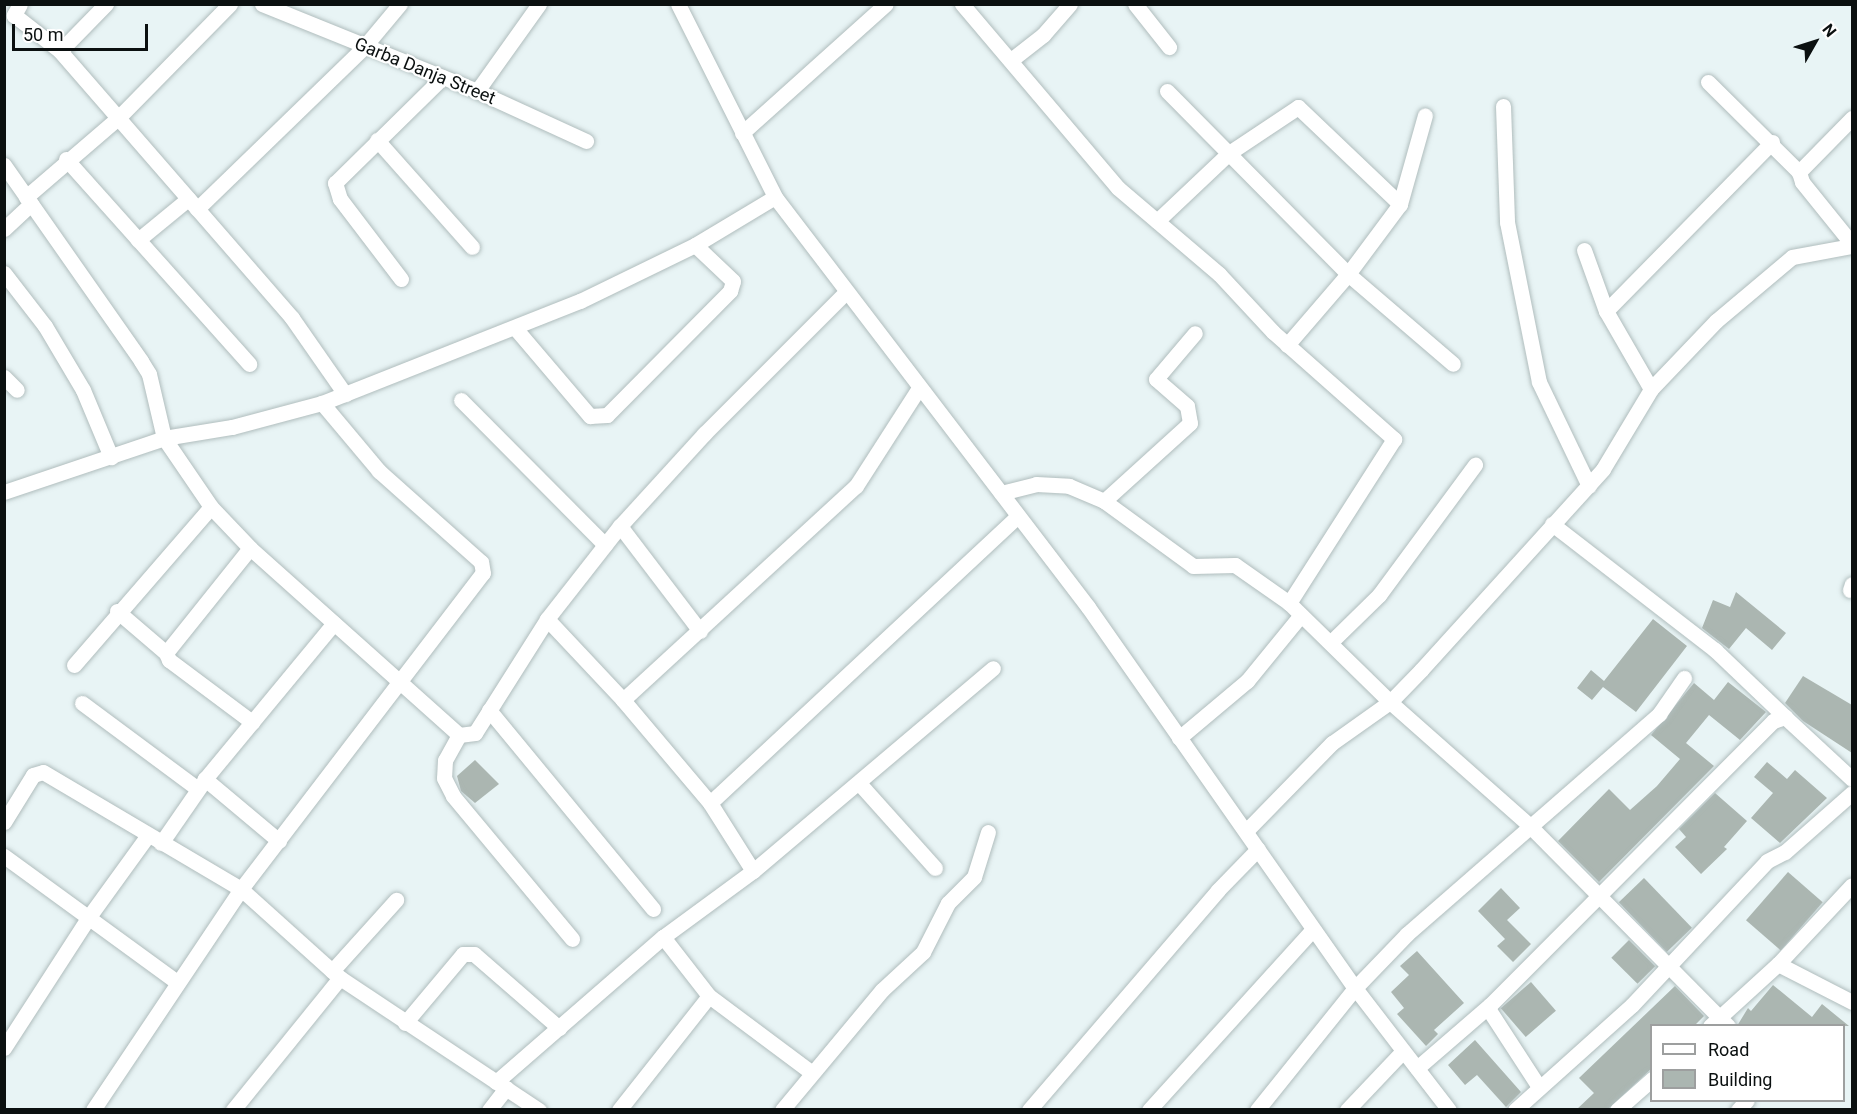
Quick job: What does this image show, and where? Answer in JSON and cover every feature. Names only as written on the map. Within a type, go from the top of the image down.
[{"type":"street","points":[[20,4],[14,15],[60,51],[292,318],[345,394]]},
{"type":"street","points":[[60,51],[106,4]]},
{"type":"street","points":[[4,229],[66,159],[118,118],[230,4]]},
{"type":"street","name":"Garba Danja Street","points":[[262,4],[477,91],[586,141]]},
{"type":"street","points":[[138,240],[192,204],[364,47],[400,4]]},
{"type":"street","points":[[477,91],[539,4]]},
{"type":"street","points":[[678,4],[774,197],[1146,686],[1179,738],[1355,988],[1449,1110]]},
{"type":"street","points":[[742,133],[886,4]]},
{"type":"street","points":[[962,4],[1011,60],[1044,105],[1118,188],[1219,274],[1287,345],[1394,439],[1289,603]]},
{"type":"street","points":[[1011,60],[1043,35],[1070,4]]},
{"type":"street","points":[[1135,4],[1169,47]]},
{"type":"street","points":[[401,279],[340,199],[335,183],[443,77]]},
{"type":"street","points":[[1246,831],[1332,743],[1390,702],[1603,470],[1651,388],[1716,321],[1792,257],[1852,245],[1802,182],[1799,172],[1772,142],[1708,82]]},
{"type":"street","points":[[1167,91],[1348,274],[1453,364]]},
{"type":"street","points":[[1503,106],[1507,222],[1539,382],[1588,486]]},
{"type":"street","points":[[1157,221],[1229,153],[1298,107],[1400,204]]},
{"type":"street","points":[[1287,345],[1348,274],[1400,204],[1425,115]]},
{"type":"street","points":[[1799,172],[1852,118]]},
{"type":"street","points":[[377,140],[472,247]]},
{"type":"street","points":[[1606,311],[1772,142]]},
{"type":"street","points":[[66,159],[249,364]]},
{"type":"street","points":[[4,165],[149,374],[164,438],[211,507],[250,548],[459,735],[475,733],[547,619],[620,525],[704,434],[846,292]]},
{"type":"street","points":[[4,492],[164,438],[232,427],[322,403],[580,301],[695,245],[774,197]]},
{"type":"street","points":[[515,328],[590,416],[607,415],[730,291],[732,281],[695,245]]},
{"type":"street","points":[[1584,250],[1606,311],[1651,388]]},
{"type":"street","points":[[4,273],[45,326],[83,390],[111,457]]},
{"type":"street","points":[[1104,501],[1190,423],[1187,405],[1156,379],[1195,333]]},
{"type":"street","points":[[4,377],[17,390]]},
{"type":"street","points":[[624,700],[856,486],[919,388]]},
{"type":"street","points":[[461,400],[605,545]]},
{"type":"street","points":[[93,1110],[241,890],[400,683],[484,568],[379,471],[322,403]]},
{"type":"street","points":[[1332,641],[1379,595],[1475,465]]},
{"type":"street","points":[[1001,494],[1036,484],[1069,486],[1104,501],[1193,566],[1235,565],[1289,603],[1300,616],[1332,641],[1390,702],[1529,825],[1671,963],[1719,1023],[1851,888]]},
{"type":"street","points":[[74,665],[117,611],[211,507]]},
{"type":"street","points":[[710,803],[1018,516]]},
{"type":"street","points":[[1552,524],[1715,650],[1852,779]]},
{"type":"street","points":[[620,525],[700,631]]},
{"type":"street","points":[[166,653],[250,548]]},
{"type":"street","points":[[117,611],[166,653],[170,660],[252,722]]},
{"type":"street","points":[[1179,738],[1247,681],[1300,616]]},
{"type":"street","points":[[547,619],[624,700],[710,803],[753,871]]},
{"type":"street","points":[[4,1047],[88,918],[334,623]]},
{"type":"street","points":[[489,1110],[501,1085],[559,1028],[663,937],[753,871],[993,668]]},
{"type":"street","points":[[1257,1110],[1355,988],[1407,934],[1529,825],[1659,714],[1684,678]]},
{"type":"street","points":[[82,703],[202,784],[279,841]]},
{"type":"street","points":[[489,710],[653,909]]},
{"type":"street","points":[[1417,1068],[1490,1005],[1773,721],[1785,717]]},
{"type":"street","points":[[459,735],[445,760],[444,778],[453,795],[572,939]]},
{"type":"street","points":[[4,822],[37,771],[241,890],[336,974],[405,1023],[539,1110]]},
{"type":"street","points":[[859,783],[935,868]]},
{"type":"street","points":[[1515,1110],[1632,1005],[1742,892],[1767,861],[1785,852],[1852,793]]},
{"type":"street","points":[[782,1110],[811,1072],[882,990],[923,952],[948,903],[974,877],[988,832]]},
{"type":"street","points":[[1029,1110],[1218,890],[1258,849]]},
{"type":"street","points":[[4,856],[178,984]]},
{"type":"street","points":[[233,1110],[336,974],[396,900]]},
{"type":"street","points":[[1149,1110],[1313,929]]},
{"type":"street","points":[[663,937],[709,996],[811,1072]]},
{"type":"street","points":[[405,1023],[463,954],[474,954],[559,1028]]},
{"type":"street","points":[[1778,964],[1852,1002]]},
{"type":"street","points":[[619,1110],[709,996]]},
{"type":"street","points":[[1490,1005],[1489,1010],[1539,1087]]},
{"type":"street","points":[[1347,1110],[1403,1051]]},
{"type":"street","points":[[1617,1110],[1650,1081]]},
{"type":"building","points":[[1736,592],[1786,633],[1772,650],[1746,628],[1729,649],[1702,628],[1713,600],[1730,607]]},
{"type":"building","points":[[1653,619],[1687,646],[1636,712],[1603,687],[1592,700],[1577,688],[1591,670],[1604,681]]},
{"type":"building","points":[[1803,676],[1852,705],[1852,753],[1803,721],[1785,703]]},
{"type":"building","points":[[1728,682],[1766,712],[1740,740],[1709,715],[1686,743],[1714,766],[1599,882],[1558,841],[1609,789],[1630,810],[1657,786],[1680,759],[1651,735],[1694,683],[1714,700]]},
{"type":"building","points":[[475,760],[499,784],[475,803],[461,791],[457,776]]},
{"type":"building","points":[[1767,762],[1787,779],[1795,770],[1827,798],[1780,843],[1751,818],[1773,793],[1754,777]]},
{"type":"building","points":[[1715,793],[1747,821],[1724,847],[1727,849],[1701,874],[1675,847],[1686,837],[1679,829]]},
{"type":"building","points":[[1788,872],[1823,902],[1781,950],[1746,920]]},
{"type":"building","points":[[1644,878],[1692,928],[1667,952],[1619,902]]},
{"type":"building","points":[[1501,888],[1520,908],[1507,920],[1531,944],[1513,962],[1497,946],[1505,939],[1478,911]]},
{"type":"building","points":[[1629,940],[1655,966],[1637,984],[1611,958]]},
{"type":"building","points":[[1417,951],[1464,1003],[1434,1030],[1438,1034],[1426,1046],[1397,1014],[1404,1008],[1391,992],[1409,975],[1400,966]]},
{"type":"building","points":[[1531,982],[1556,1011],[1526,1037],[1501,1008]]},
{"type":"building","points":[[1773,985],[1812,1017],[1822,1004],[1849,1026],[1845,1024],[1738,1024],[1748,1008],[1751,1011]]},
{"type":"building","points":[[1675,986],[1704,1016],[1696,1024],[1650,1024],[1650,1070],[1607,1110],[1576,1110],[1594,1093],[1579,1078]]},
{"type":"building","points":[[1475,1040],[1521,1092],[1506,1107],[1477,1075],[1465,1085],[1448,1065]]}]
